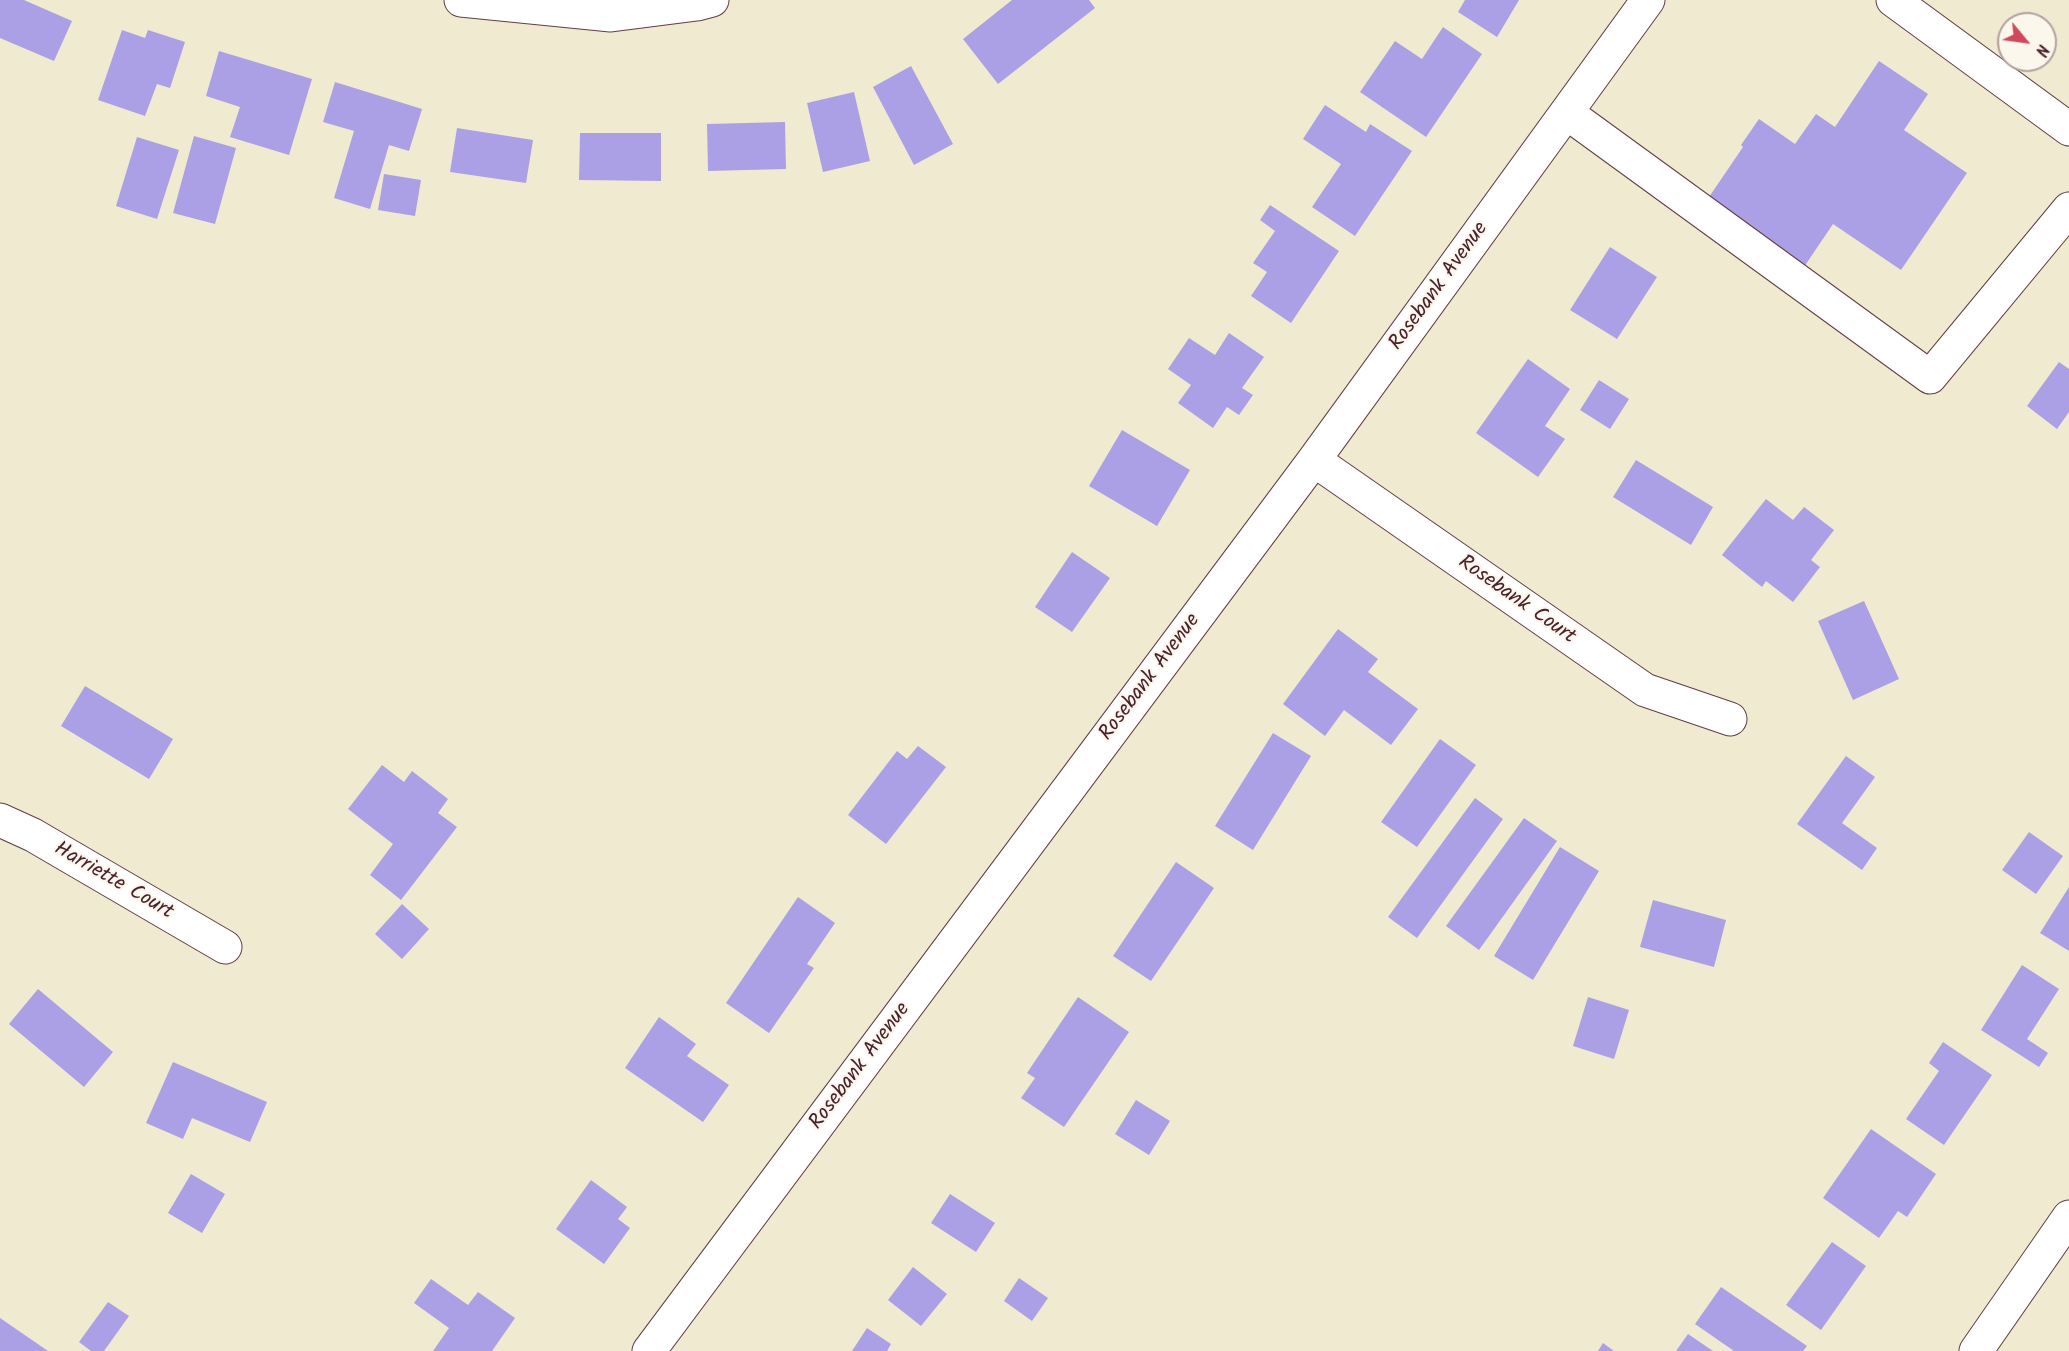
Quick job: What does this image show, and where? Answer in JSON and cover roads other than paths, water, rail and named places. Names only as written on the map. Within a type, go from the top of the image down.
[{"type":"street","points":[[461,0],[611,15],[712,0]]},
{"type":"street","name":"Rosebank Avenue","points":[[649,1351],[1314,460],[1648,0]]},
{"type":"street","points":[[1893,0],[2069,129]]},
{"type":"street","points":[[1567,113],[1930,377],[2069,209]]},
{"type":"street","name":"Rosebank Court","points":[[1314,460],[1645,690],[1730,719]]},
{"type":"street","name":"Harriette Court","points":[[0,820],[33,835],[225,946]]},
{"type":"street","points":[[1976,1351],[2069,1217]]}]
